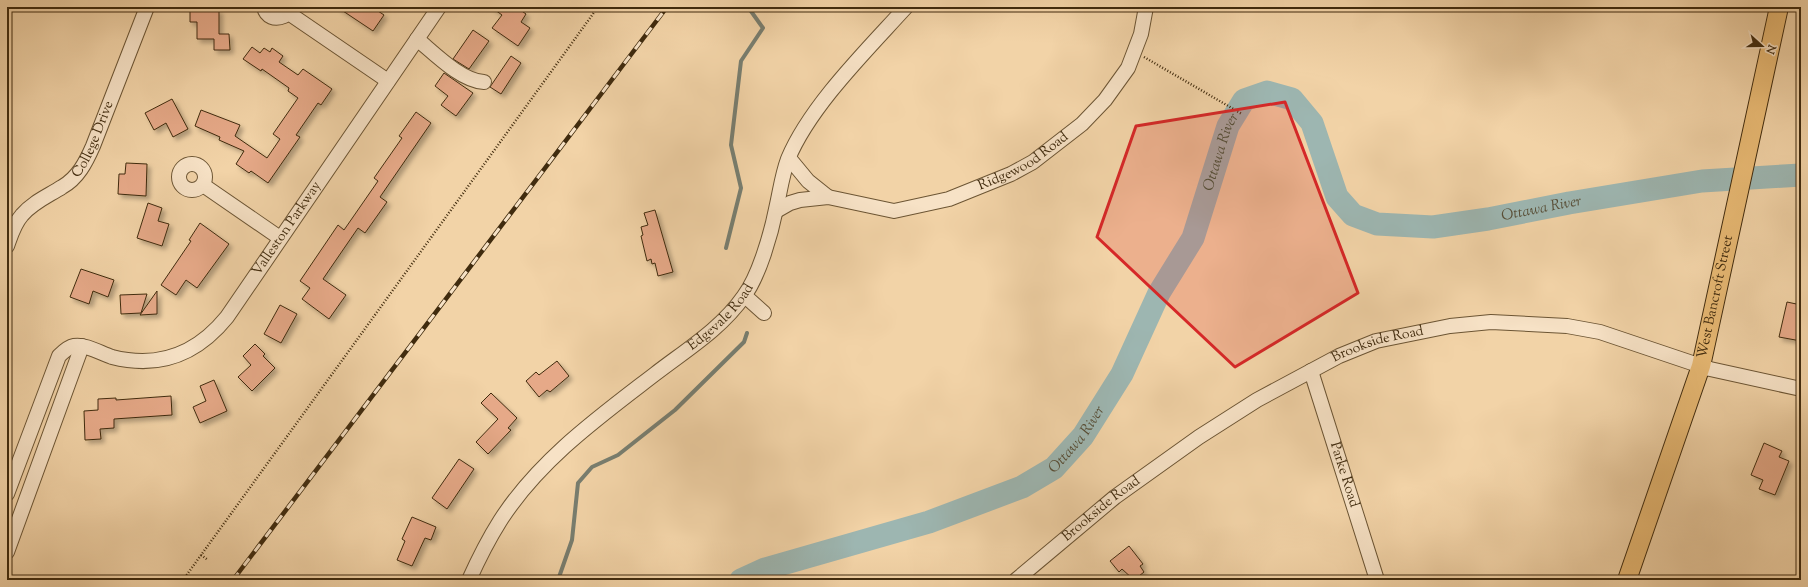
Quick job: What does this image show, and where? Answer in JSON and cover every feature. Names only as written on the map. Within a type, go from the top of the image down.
[{"type":"main road","name":"West Bancroft Street","points":[[1627,580],[1700,366],[1779,7]]},
{"type":"street","name":"College Drive","points":[[7,246],[16,224],[22,215],[33,204],[64,187],[79,173],[83,167],[93,146],[147,7]]},
{"type":"street","points":[[264,7],[268,15],[274,18],[280,18],[289,10],[388,81]]},
{"type":"street","name":"Valleston Parkway","points":[[82,346],[112,356],[136,361],[160,360],[183,353],[207,338],[217,329],[439,7]]},
{"type":"street","name":"Edgevale Road","points":[[469,580],[482,551],[500,520],[535,475],[581,431],[706,337],[745,296],[753,280],[766,245],[776,211],[783,173],[797,139],[832,91],[906,7]]},
{"type":"street","name":"Ridgewood Road","points":[[776,211],[790,203],[800,200],[828,197],[894,211],[949,199],[1011,174],[1033,162],[1093,113],[1105,100],[1128,68],[1141,34],[1146,7]]},
{"type":"street","points":[[417,39],[461,74],[476,81],[484,82]]},
{"type":"street","name":"Ridgewood Road","points":[[789,158],[808,181],[828,197]]},
{"type":"street","points":[[203,185],[280,238]]},
{"type":"street","points":[[745,296],[764,313]]},
{"type":"street","name":"Brookside Road","points":[[1016,580],[1115,497],[1199,437],[1257,400],[1339,356],[1376,341],[1450,326],[1491,322],[1567,326],[1600,332],[1700,366],[1778,385],[1801,389]]},
{"type":"street","points":[[7,494],[59,356],[65,349],[73,346],[82,346],[7,552]]},
{"type":"street","name":"Parke Road","points":[[1311,371],[1377,580]]},
{"type":"street","points":[[24,449],[42,455]]},
{"type":"path","points":[[183,580],[598,7]]},
{"type":"path","points":[[1135,51],[1242,114]]},
{"type":"path","points":[[201,555],[208,560]]},
{"type":"highlighted area","points":[[1285,102],[1358,293],[1235,367],[1097,237],[1136,126]]},
{"type":"building","points":[[337,7],[372,7],[384,15],[373,31]]},
{"type":"building","points":[[491,7],[516,7],[526,14],[521,22],[530,28],[518,46],[492,28],[502,15]]},
{"type":"building","points":[[190,9],[219,10],[219,34],[229,34],[230,50],[214,50],[214,39],[197,39],[197,22],[190,22]]},
{"type":"building","points":[[473,30],[489,41],[469,69],[453,59]]},
{"type":"building","points":[[252,47],[260,53],[264,48],[270,52],[272,48],[283,56],[279,62],[298,75],[303,69],[332,89],[321,105],[318,103],[296,135],[300,137],[268,183],[251,171],[249,173],[236,164],[244,151],[219,140],[220,137],[195,126],[201,110],[240,125],[235,136],[267,158],[280,139],[273,134],[298,98],[288,91],[289,88],[262,69],[261,71],[243,59]]},
{"type":"building","points":[[511,56],[521,63],[501,94],[490,87]]},
{"type":"building","points":[[444,73],[473,93],[456,116],[441,105],[448,96],[435,86]]},
{"type":"building","points":[[172,99],[188,129],[173,137],[166,123],[154,130],[145,113]]},
{"type":"building","points":[[416,112],[431,123],[380,197],[387,202],[365,233],[358,228],[323,279],[346,295],[329,319],[302,299],[310,288],[300,281],[338,225],[344,230],[378,181],[374,178],[402,138],[399,136]]},
{"type":"building","points":[[126,163],[147,164],[146,196],[118,194],[119,174],[125,174]]},
{"type":"building","points":[[148,203],[162,208],[158,221],[169,224],[162,246],[137,238]]},
{"type":"building","points":[[655,210],[673,272],[658,276],[655,263],[652,264],[651,259],[647,261],[641,236],[643,235],[641,227],[648,225],[644,213]]},
{"type":"building","points":[[200,223],[229,244],[197,288],[186,280],[176,295],[161,285],[191,241],[189,240]]},
{"type":"building","points":[[81,269],[114,280],[108,297],[93,291],[89,304],[70,297]]},
{"type":"building","points":[[157,291],[157,314],[140,315]]},
{"type":"building","points":[[147,294],[141,313],[121,314],[120,295]]},
{"type":"building","points":[[1787,302],[1801,305],[1801,341],[1779,337]]},
{"type":"building","points":[[280,305],[297,314],[281,343],[264,334]]},
{"type":"building","points":[[255,344],[265,354],[263,356],[275,368],[252,391],[238,377],[251,365],[243,356]]},
{"type":"building","points":[[557,361],[569,376],[550,392],[547,390],[539,397],[526,381],[536,372],[539,375]]},
{"type":"building","points":[[214,380],[227,411],[200,423],[193,407],[206,401],[200,386]]},
{"type":"building","points":[[491,393],[517,418],[508,428],[511,430],[488,454],[476,442],[498,419],[481,403]]},
{"type":"building","points":[[171,396],[172,415],[114,419],[114,428],[100,429],[101,439],[85,440],[84,411],[98,410],[98,399],[116,398],[116,400]]},
{"type":"building","points":[[1764,443],[1782,451],[1779,457],[1789,461],[1775,495],[1759,489],[1763,480],[1751,475]]},
{"type":"building","points":[[459,459],[474,469],[447,509],[432,498]]},
{"type":"building","points":[[412,517],[436,527],[431,540],[425,538],[412,566],[397,560],[405,541],[402,539]]},
{"type":"building","points":[[1129,546],[1143,564],[1140,566],[1144,572],[1134,580],[1122,569],[1119,572],[1110,561]]},
{"type":"waterway","points":[[726,248],[741,188],[731,145],[741,61],[763,28],[748,7]]},
{"type":"waterway","name":"Ottawa River","points":[[741,580],[765,569],[929,522],[1022,487],[1054,468],[1083,436],[1122,374],[1159,293],[1193,238],[1228,126],[1244,100],[1267,92],[1292,99],[1312,123],[1337,197],[1353,215],[1377,224],[1433,227],[1488,219],[1569,203],[1702,181],[1801,175]]},
{"type":"waterway","points":[[558,580],[572,540],[578,483],[592,467],[618,455],[675,410],[744,342],[747,333]]},
{"type":"railway","points":[[233,580],[667,7]]}]
